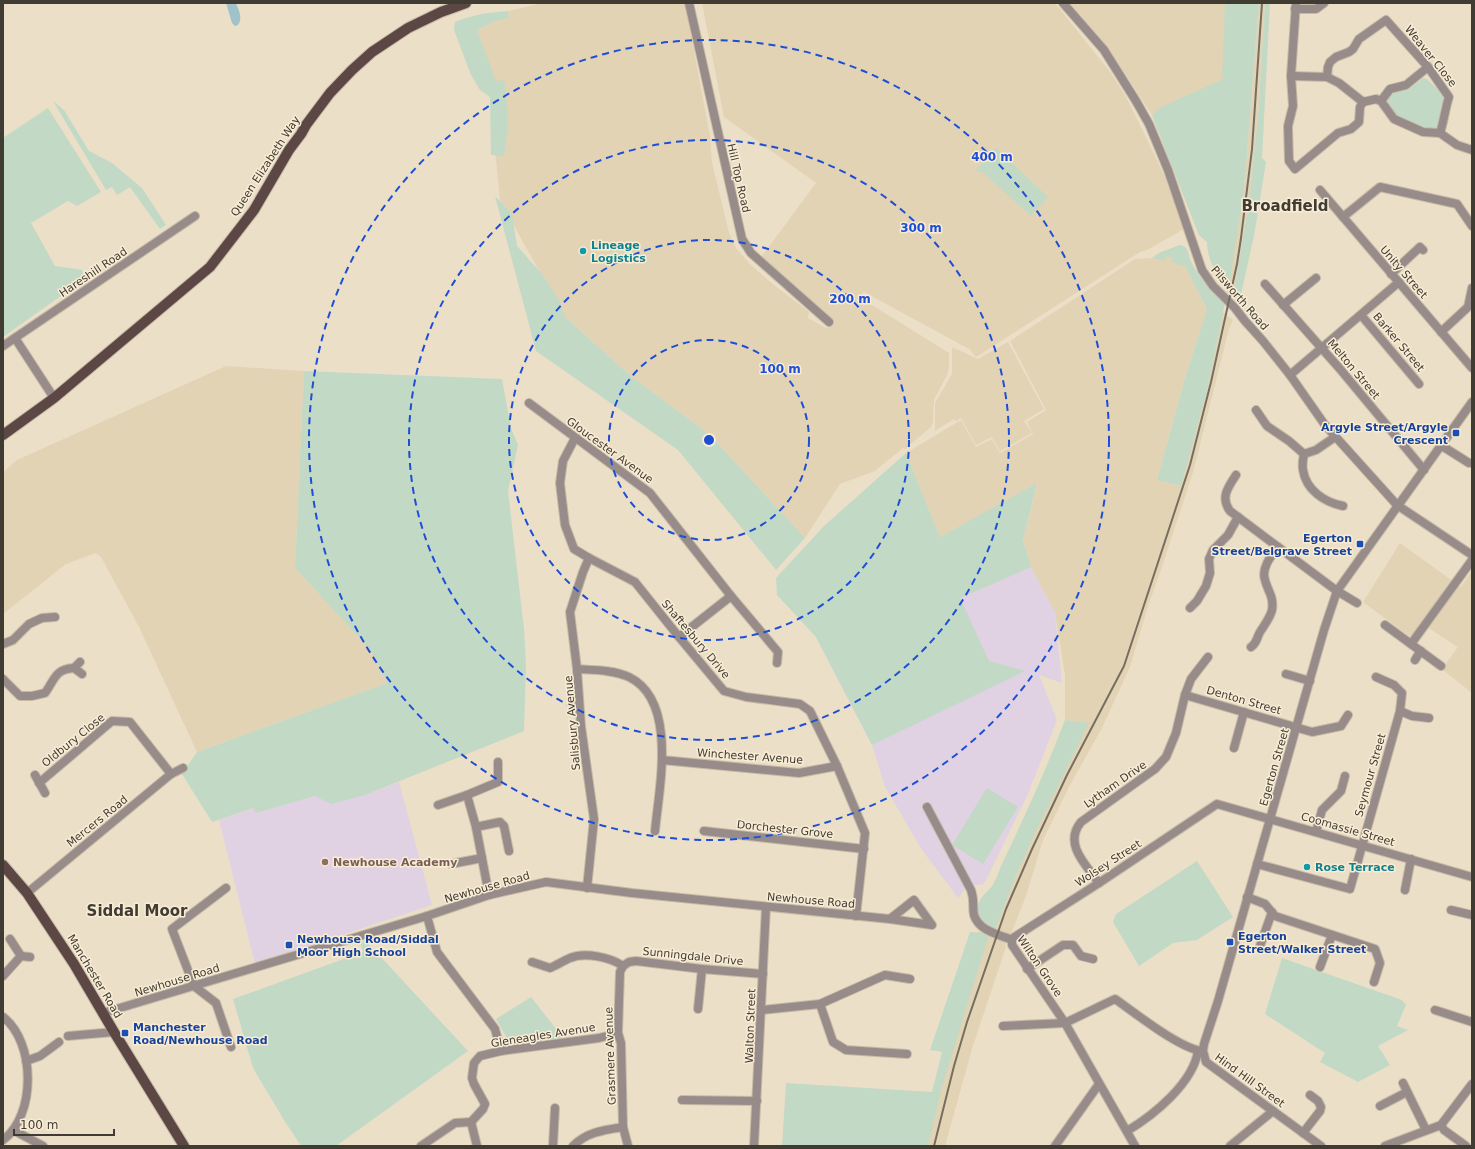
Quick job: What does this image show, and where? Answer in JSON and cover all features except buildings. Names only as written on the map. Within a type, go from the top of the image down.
[{"type":"main road","name":"Queen Elizabeth Way","points":[[3,435],[54,398],[210,266],[254,210],[289,150],[306,125],[330,93],[352,70],[372,52],[408,28],[441,12],[466,3]]},
{"type":"main road","name":"Manchester Road","points":[[3,865],[27,893],[74,964],[184,1146]]},
{"type":"street","name":"Hill Top Road","points":[[689,3],[742,240],[751,254],[829,322]]},
{"type":"street","name":"Pilsworth Road","points":[[1064,3],[1104,50],[1149,124],[1168,170],[1202,270],[1213,286],[1235,308],[1290,375],[1324,425],[1397,506],[1472,555]]},
{"type":"street","points":[[1324,3],[1316,9],[1296,6],[1291,76],[1293,106],[1288,126],[1289,161],[1295,169],[1338,133],[1351,129],[1359,122],[1360,107],[1363,102],[1376,99],[1381,101],[1394,119],[1423,132],[1440,133],[1457,145],[1472,150]]},
{"type":"street","name":"Weaver Close","points":[[1327,77],[1330,62],[1336,57],[1349,52],[1353,49],[1359,39],[1386,20],[1428,67],[1449,97],[1440,133]]},
{"type":"street","points":[[1381,101],[1390,88],[1406,85],[1428,67]]},
{"type":"street","points":[[1291,76],[1327,77],[1339,83],[1363,102]]},
{"type":"street","points":[[1343,217],[1380,187],[1457,204],[1472,226]]},
{"type":"street","name":"Unity Street","points":[[1320,190],[1472,368]]},
{"type":"street","name":"Hareshill Road","points":[[3,346],[195,216]]},
{"type":"street","points":[[1391,274],[1420,247],[1423,250]]},
{"type":"street","points":[[1283,305],[1316,278]]},
{"type":"street","points":[[1290,375],[1399,282]]},
{"type":"street","name":"Melton Street","points":[[1265,284],[1322,348],[1424,470]]},
{"type":"street","points":[[1441,332],[1468,308],[1472,288]]},
{"type":"street","name":"Barker Street","points":[[1361,315],[1420,384]]},
{"type":"street","points":[[15,338],[54,398]]},
{"type":"street","name":"Gloucester Avenue","points":[[529,403],[650,493],[731,596],[778,652],[777,663]]},
{"type":"street","name":"Egerton Street","points":[[1127,1130],[1142,1122],[1181,1086],[1197,1060],[1247,898],[1337,591],[1397,506],[1471,406]]},
{"type":"street","points":[[1256,410],[1267,426],[1290,441],[1304,454]]},
{"type":"street","points":[[1304,454],[1316,450],[1335,437]]},
{"type":"street","name":"Shaftesbury Drive","points":[[575,438],[563,461],[560,484],[565,525],[574,549],[635,582],[724,691],[746,698],[800,704],[810,711],[865,833],[856,916]]},
{"type":"street","points":[[1442,446],[1469,464],[1472,463]]},
{"type":"street","points":[[1304,454],[1302,469],[1311,488],[1323,499],[1333,504],[1343,506]]},
{"type":"street","points":[[1236,475],[1226,491],[1224,500],[1227,507],[1238,517],[1337,591],[1357,603]]},
{"type":"street","points":[[1190,608],[1197,601],[1206,586],[1210,573],[1208,564],[1213,550],[1228,535],[1238,517]]},
{"type":"street","points":[[1251,647],[1255,644],[1271,614],[1272,599],[1264,579],[1264,573],[1268,561],[1278,547]]},
{"type":"street","name":"Salisbury Avenue","points":[[587,888],[594,819],[581,726],[578,669],[570,612],[589,558]]},
{"type":"street","points":[[1411,644],[1472,560]]},
{"type":"street","points":[[679,637],[731,596]]},
{"type":"street","points":[[3,644],[13,640],[29,624],[42,618],[55,617]]},
{"type":"street","points":[[1385,626],[1440,666]]},
{"type":"street","points":[[1415,660],[1421,651]]},
{"type":"street","name":"Lytham Drive","points":[[1099,883],[1074,846],[1076,829],[1081,822],[1155,769],[1166,757],[1176,734],[1184,695],[1191,679],[1208,658]]},
{"type":"street","points":[[3,680],[20,696],[32,696],[45,693],[53,683],[58,672],[67,668],[77,665],[82,674]]},
{"type":"street","points":[[578,669],[618,673],[628,676],[643,687],[652,699],[658,714],[662,760],[655,831]]},
{"type":"street","points":[[1286,674],[1310,681]]},
{"type":"street","name":"Seymour Street","points":[[1257,864],[1350,889],[1400,711],[1402,693],[1394,685],[1376,677]]},
{"type":"street","name":"Denton Street","points":[[1184,695],[1312,732],[1341,726],[1348,715]]},
{"type":"street","points":[[1400,711],[1412,716],[1429,718]]},
{"type":"street","points":[[1234,748],[1244,712]]},
{"type":"street","name":"Oldbury Close","points":[[45,793],[37,779],[112,721],[130,722],[171,774]]},
{"type":"street","name":"Winchester Avenue","points":[[662,760],[799,773],[836,766]]},
{"type":"street","points":[[438,805],[498,782],[498,762]]},
{"type":"street","name":"Mercers Road","points":[[27,893],[171,774],[183,768]]},
{"type":"street","points":[[1316,832],[1322,810],[1341,791],[1345,776]]},
{"type":"street","points":[[467,795],[476,827],[489,896]]},
{"type":"street","name":"Wolsey Street","points":[[1012,940],[1217,804]]},
{"type":"street","name":"Coomassie Street","points":[[1217,804],[1472,877]]},
{"type":"street","name":"Wilton Grove","points":[[927,807],[971,890],[974,901],[974,915],[983,929],[1012,940],[1012,945],[1065,1023],[1135,1146]]},
{"type":"street","points":[[476,827],[500,822],[504,826],[509,851]]},
{"type":"street","name":"Dorchester Grove","points":[[704,831],[864,849]]},
{"type":"street","points":[[451,864],[482,858]]},
{"type":"street","points":[[1405,890],[1411,859]]},
{"type":"street","name":"Newhouse Road","points":[[103,1014],[489,896],[546,882],[587,888],[890,919],[932,925],[914,900],[890,919]]},
{"type":"street","points":[[226,888],[172,929],[194,986],[216,1002],[231,1046]]},
{"type":"street","points":[[1247,898],[1265,904],[1275,916],[1375,949],[1380,963],[1374,982]]},
{"type":"street","name":"Walton Street","points":[[754,1146],[766,907]]},
{"type":"street","points":[[1451,910],[1472,915]]},
{"type":"street","points":[[1260,946],[1272,912]]},
{"type":"street","points":[[427,916],[437,952],[495,1029],[501,1052]]},
{"type":"street","points":[[1320,967],[1332,935]]},
{"type":"street","points":[[10,938],[21,956]]},
{"type":"street","points":[[1028,969],[1063,945],[1073,946],[1081,956],[1093,959]]},
{"type":"street","points":[[21,956],[30,957]]},
{"type":"street","points":[[3,976],[21,956]]},
{"type":"street","points":[[532,962],[550,968],[570,958],[579,956],[610,959],[623,966]]},
{"type":"street","name":"Sunningdale Drive","points":[[623,966],[629,962],[636,961],[702,970],[763,974]]},
{"type":"street","name":"Grasmere Avenue","points":[[623,966],[620,972],[618,1033],[621,1043],[623,1127],[628,1146]]},
{"type":"street","points":[[552,976],[553,967]]},
{"type":"street","points":[[698,1009],[702,970]]},
{"type":"street","points":[[762,1010],[820,1004],[885,975],[910,979]]},
{"type":"street","points":[[1003,1026],[1065,1023],[1115,998],[1188,1048],[1200,1050]]},
{"type":"street","points":[[820,1004],[833,1042],[846,1050],[907,1054]]},
{"type":"street","points":[[1435,1010],[1472,1022]]},
{"type":"street","points":[[3,1018],[7,1020],[18,1035],[26,1061],[26,1098],[23,1111],[13,1130],[3,1140]]},
{"type":"street","points":[[68,1036],[114,1032]]},
{"type":"street","name":"Gleneagles Avenue","points":[[471,1122],[483,1109],[485,1104],[472,1081],[474,1063],[480,1056],[599,1038],[618,1033]]},
{"type":"street","points":[[26,1061],[51,1052],[59,1042]]},
{"type":"street","name":"Hind Hill Street","points":[[1200,1050],[1206,1062],[1321,1146]]},
{"type":"street","points":[[1403,1083],[1426,1130]]},
{"type":"street","points":[[1055,1146],[1100,1084]]},
{"type":"street","points":[[1385,1146],[1441,1125],[1472,1084]]},
{"type":"street","points":[[1380,1106],[1391,1105],[1407,1092]]},
{"type":"street","points":[[1304,1133],[1320,1111],[1321,1107],[1318,1101],[1310,1095]]},
{"type":"street","points":[[682,1100],[757,1101]]},
{"type":"street","points":[[553,1146],[555,1108]]},
{"type":"street","points":[[1230,1146],[1273,1111]]},
{"type":"street","points":[[421,1146],[454,1123],[471,1122],[477,1146]]},
{"type":"street","points":[[1441,1125],[1444,1130],[1466,1146]]},
{"type":"street","points":[[573,1146],[580,1139],[592,1133],[623,1127]]},
{"type":"street","points":[[13,1130],[43,1146]]},
{"type":"shaded area","points":[[543,3],[685,3],[710,136],[712,162],[729,233],[736,248],[750,264],[809,312],[808,318],[826,328],[832,326],[759,260],[816,183],[724,117],[702,3],[1055,3],[1111,73],[1125,95],[1165,177],[1184,229],[1147,250],[1140,252],[976,357],[969,349],[864,292],[849,309],[859,300],[864,300],[949,353],[949,368],[934,400],[933,422],[931,427],[905,449],[903,448],[875,471],[840,484],[805,538],[710,435],[632,377],[565,317],[500,201],[490,97],[477,30],[496,21],[509,18],[508,11]]},
{"type":"shaded area","points":[[1070,3],[1237,3],[1213,207],[1207,242],[1199,235],[1152,115],[1109,49]]},
{"type":"shaded area","points":[[1259,3],[1265,3],[1258,116],[1249,202],[1233,297],[1226,291],[1223,282],[1244,190]]},
{"type":"shaded area","points":[[1180,245],[1185,266],[1207,309],[1185,378],[1157,480],[1180,486],[1207,390],[1223,312],[1233,320],[1229,329],[1194,469],[1149,603],[1130,667],[1102,728],[1070,785],[1043,840],[1026,896],[1011,934],[1008,935],[987,927],[1080,722],[1065,720],[1065,675],[1055,613],[1031,567],[1023,540],[1037,484],[940,537],[906,453],[961,420],[976,447],[992,439],[1000,453],[1033,434],[1027,422],[1046,410],[1010,341],[1135,259],[1152,258],[1159,253]]},
{"type":"shaded area","points":[[1008,342],[1044,409],[1024,421],[1032,433],[1000,451],[992,437],[976,445],[961,418],[956,421],[954,419],[935,431],[935,403],[952,374],[952,347],[978,359]]},
{"type":"shaded area","points":[[226,366],[304,371],[295,568],[371,651],[387,683],[197,752],[139,627],[101,557],[96,553],[66,564],[3,614],[3,472],[17,460]]},
{"type":"shaded area","points":[[1037,483],[1023,540],[1031,567],[1055,613],[1062,683],[1039,675],[1057,720],[1027,796],[984,884],[971,886],[964,890],[958,898],[922,850],[885,787],[872,745],[816,637],[936,540]]},
{"type":"shaded area","points":[[1400,543],[1461,587],[1472,571],[1472,693],[1442,669],[1458,647],[1427,627],[1416,641],[1363,602]]},
{"type":"shaded area","name":"Newhouse Academy","points":[[399,782],[432,905],[255,964],[219,820],[253,808],[257,813],[315,796],[365,795]]},
{"type":"shaded area","points":[[985,931],[1004,939],[1006,947],[972,1049],[945,1146],[919,1146],[978,932]]},
{"type":"green space","points":[[1225,3],[1259,3],[1244,190],[1229,287],[1216,273],[1213,267],[1207,248],[1207,242],[1199,235],[1152,115],[1163,106],[1226,78],[1222,77]]},
{"type":"green space","points":[[1265,3],[1270,3],[1262,158],[1266,162],[1254,236],[1239,303],[1233,297],[1249,202],[1258,116]]},
{"type":"green space","points":[[508,11],[509,18],[496,21],[477,30],[496,81],[504,80],[507,137],[504,156],[491,155],[490,97],[480,90],[471,75],[454,30],[455,22],[468,17]]},
{"type":"green space","points":[[1423,78],[1427,79],[1444,96],[1438,126],[1434,130],[1424,129],[1397,116],[1389,107],[1387,99],[1391,92],[1409,89]]},
{"type":"green space","points":[[53,101],[64,110],[89,151],[112,163],[142,188],[166,225],[160,229],[130,187],[117,195],[112,187],[106,190]]},
{"type":"green space","points":[[48,108],[101,192],[77,206],[68,201],[31,223],[55,266],[83,270],[82,281],[3,337],[3,138]]},
{"type":"green space","points":[[996,148],[1048,197],[1031,216],[981,171],[975,171]]},
{"type":"green space","points":[[495,196],[512,214],[517,246],[542,274],[559,300],[565,317],[632,377],[710,435],[805,538],[776,570],[678,450],[536,351]]},
{"type":"green space","points":[[1180,245],[1187,249],[1194,268],[1202,279],[1225,303],[1207,390],[1181,486],[1157,480],[1185,378],[1207,309],[1185,266],[1172,263],[1173,258],[1167,256],[1165,261],[1152,258],[1159,253]]},
{"type":"green space","points":[[304,371],[502,379],[511,428],[518,445],[508,491],[524,629],[526,664],[524,731],[365,795],[331,804],[315,796],[256,813],[253,808],[212,822],[182,774],[197,752],[387,683],[371,651],[295,568]]},
{"type":"green space","points":[[906,453],[940,537],[1037,483],[1023,540],[1031,567],[960,598],[989,661],[1025,671],[872,745],[816,637],[777,595],[776,578],[824,526]]},
{"type":"green space","points":[[1065,720],[1089,723],[1035,833],[1015,878],[995,930],[984,924],[979,918],[977,910],[979,902],[995,881],[1042,776]]},
{"type":"green space","points":[[987,788],[1018,807],[983,864],[952,845]]},
{"type":"green space","points":[[1197,861],[1233,917],[1197,940],[1173,943],[1139,966],[1113,922],[1116,914]]},
{"type":"green space","points":[[970,932],[989,935],[942,1087],[928,1146],[782,1146],[786,1083],[932,1092],[942,1052],[930,1050]]},
{"type":"green space","points":[[366,941],[468,1051],[336,1146],[301,1146],[253,1068],[233,999],[363,952],[360,943]]},
{"type":"green space","points":[[1282,958],[1402,1000],[1406,1005],[1397,1026],[1408,1030],[1378,1046],[1390,1065],[1358,1082],[1320,1062],[1325,1053],[1265,1014]]},
{"type":"green space","points":[[531,997],[564,1039],[513,1046],[510,1044],[496,1019]]},
{"type":"water","points":[[226,3],[236,3],[240,17],[238,25],[235,26],[232,23]]},
{"type":"railway","points":[[934,1146],[954,1066],[967,1022],[1006,909],[1067,775],[1124,666],[1190,465],[1211,382],[1237,264],[1252,149],[1262,3]]},
{"type":"place","name":"Lineage Logistics","points":[[583,251]]},
{"type":"place","name":"Argyle Street/Argyle Crescent","points":[[1456,433]]},
{"type":"place","name":"Egerton Street/Belgrave Street","points":[[1360,544]]},
{"type":"place","name":"Newhouse Academy","points":[[325,862]]},
{"type":"place","name":"Rose Terrace","points":[[1307,867]]},
{"type":"place","name":"Egerton Street/Walker Street","points":[[1230,942]]},
{"type":"place","name":"Newhouse Road/Siddal Moor High School","points":[[289,945]]},
{"type":"place","name":"Manchester Road/Newhouse Road","points":[[125,1033]]},
{"type":"district","name":"Broadfield","points":[[1285,206]]},
{"type":"district","name":"Siddal Moor","points":[[137,911]]}]
